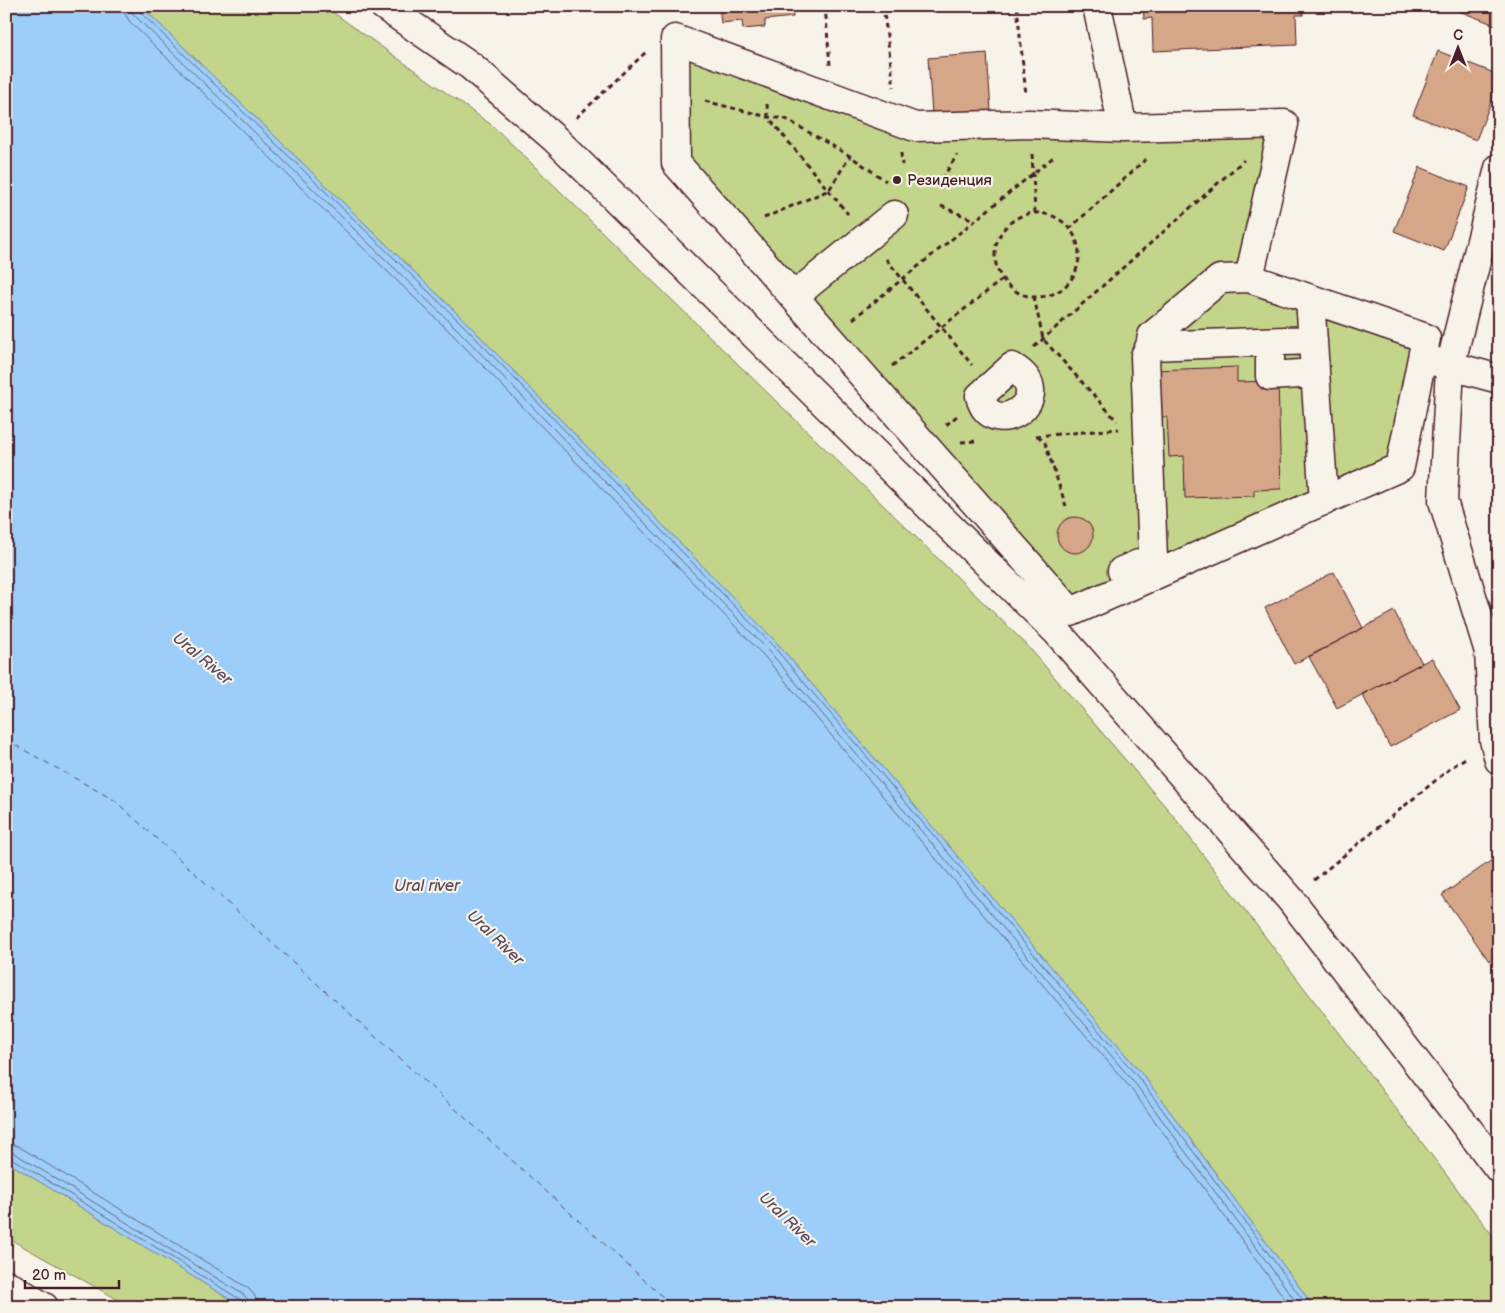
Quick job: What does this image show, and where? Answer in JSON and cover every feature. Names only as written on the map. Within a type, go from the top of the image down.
[{"type":"street","points":[[384,6],[471,66],[554,139],[1057,632],[1291,900],[1499,1169]]},
{"type":"street","points":[[1097,6],[1123,128]]},
{"type":"street","points":[[1115,593],[1109,577],[1153,558],[1145,356],[1152,336],[1220,279],[1249,278],[1426,338],[1400,467],[1324,500],[1115,593],[1071,612],[676,163],[675,39],[915,127],[1029,124],[1123,128],[1284,124],[1249,278]]},
{"type":"street","points":[[1496,750],[1489,652],[1443,501],[1450,367],[1499,168]]},
{"type":"street","points":[[794,296],[894,215]]},
{"type":"street","points":[[1310,299],[1324,500]]},
{"type":"street","points":[[1150,346],[1313,340]]},
{"type":"street","points":[[1270,376],[1313,340]]},
{"type":"street","points":[[1270,342],[1270,376]]},
{"type":"street","points":[[1422,357],[1450,367],[1499,379]]},
{"type":"street","points":[[1012,367],[1020,371],[1027,380],[1030,394],[1027,403],[1016,414],[1003,417],[994,415],[981,402],[980,396],[1012,367]]},
{"type":"street","points":[[1270,376],[1315,374]]},
{"type":"street","points":[[6,1284],[44,1307]]},
{"type":"path","points":[[825,6],[831,73]]},
{"type":"path","points":[[883,6],[898,121]]},
{"type":"path","points":[[1017,6],[1034,174],[1035,213]]},
{"type":"path","points":[[554,139],[648,50]]},
{"type":"path","points":[[676,94],[786,120],[850,156],[886,181]]},
{"type":"path","points":[[830,338],[1091,126]]},
{"type":"path","points":[[1069,229],[1181,127]]},
{"type":"path","points":[[736,230],[829,190],[850,156]]},
{"type":"path","points":[[1012,367],[1247,157]]},
{"type":"path","points":[[941,206],[976,221]]},
{"type":"path","points":[[1035,213],[1052,216],[1064,222],[1075,237],[1079,258],[1074,275],[1064,288],[1050,295],[1034,298],[1019,293],[1008,286],[998,272],[994,255],[997,239],[1009,223],[1020,216],[1035,213]]},
{"type":"path","points":[[870,383],[1003,279]]},
{"type":"path","points":[[1034,298],[1043,339],[1124,429]]},
{"type":"path","points":[[1016,414],[1045,443],[1066,506]]},
{"type":"path","points":[[1291,900],[1452,766],[1496,750]]},
{"type":"green space","points":[[141,6],[324,6],[493,126],[1026,644],[1171,813],[1499,1244],[1499,1307],[1314,1307],[1146,1079],[777,643],[465,321]]},
{"type":"green space","points":[[685,53],[913,137],[1272,134],[1238,284],[1415,344],[1392,460],[1074,601],[686,159]]},
{"type":"green space","points":[[6,1161],[242,1307],[131,1307],[6,1237]]},
{"type":"water","name":"Ural river","points":[[6,6],[141,6],[465,321],[777,643],[1146,1079],[1314,1307],[242,1307],[6,1161]]},
{"type":"building","points":[[719,6],[792,6],[793,17],[765,20],[765,27],[743,29],[742,21],[721,23]]},
{"type":"building","points":[[1143,6],[1303,6],[1303,15],[1296,15],[1297,45],[1153,51],[1152,18],[1144,19]]},
{"type":"building","points":[[1446,6],[1499,6],[1499,24],[1498,26]]},
{"type":"building","points":[[1438,51],[1499,75],[1499,82],[1476,140],[1413,115]]},
{"type":"building","points":[[987,53],[991,111],[932,114],[928,58]]},
{"type":"building","points":[[1420,167],[1469,187],[1444,251],[1394,231]]},
{"type":"building","points":[[1237,367],[1237,382],[1278,381],[1281,489],[1254,490],[1254,496],[1185,498],[1184,456],[1169,457],[1167,417],[1156,417],[1154,370]]},
{"type":"building","points":[[1075,517],[1082,518],[1088,522],[1092,528],[1092,542],[1088,548],[1082,552],[1075,553],[1068,552],[1062,548],[1058,542],[1057,535],[1058,528],[1062,522],[1068,518]]},
{"type":"building","points":[[1334,572],[1363,628],[1294,664],[1265,608]]},
{"type":"building","points":[[1394,611],[1422,663],[1337,708],[1309,657]]},
{"type":"building","points":[[1432,658],[1460,710],[1390,747],[1362,694]]},
{"type":"building","points":[[1492,860],[1499,869],[1499,954],[1489,961],[1442,895]]},
{"type":"ferry route","points":[[6,740],[114,800],[674,1307]]},
{"type":"place","name":"Резиденция","points":[[897,180]]},
{"type":"water label","name":"Ural River","points":[[202,659]]},
{"type":"water label","name":"Ural River","points":[[495,938]]},
{"type":"water label","name":"Ural River","points":[[787,1220]]}]
